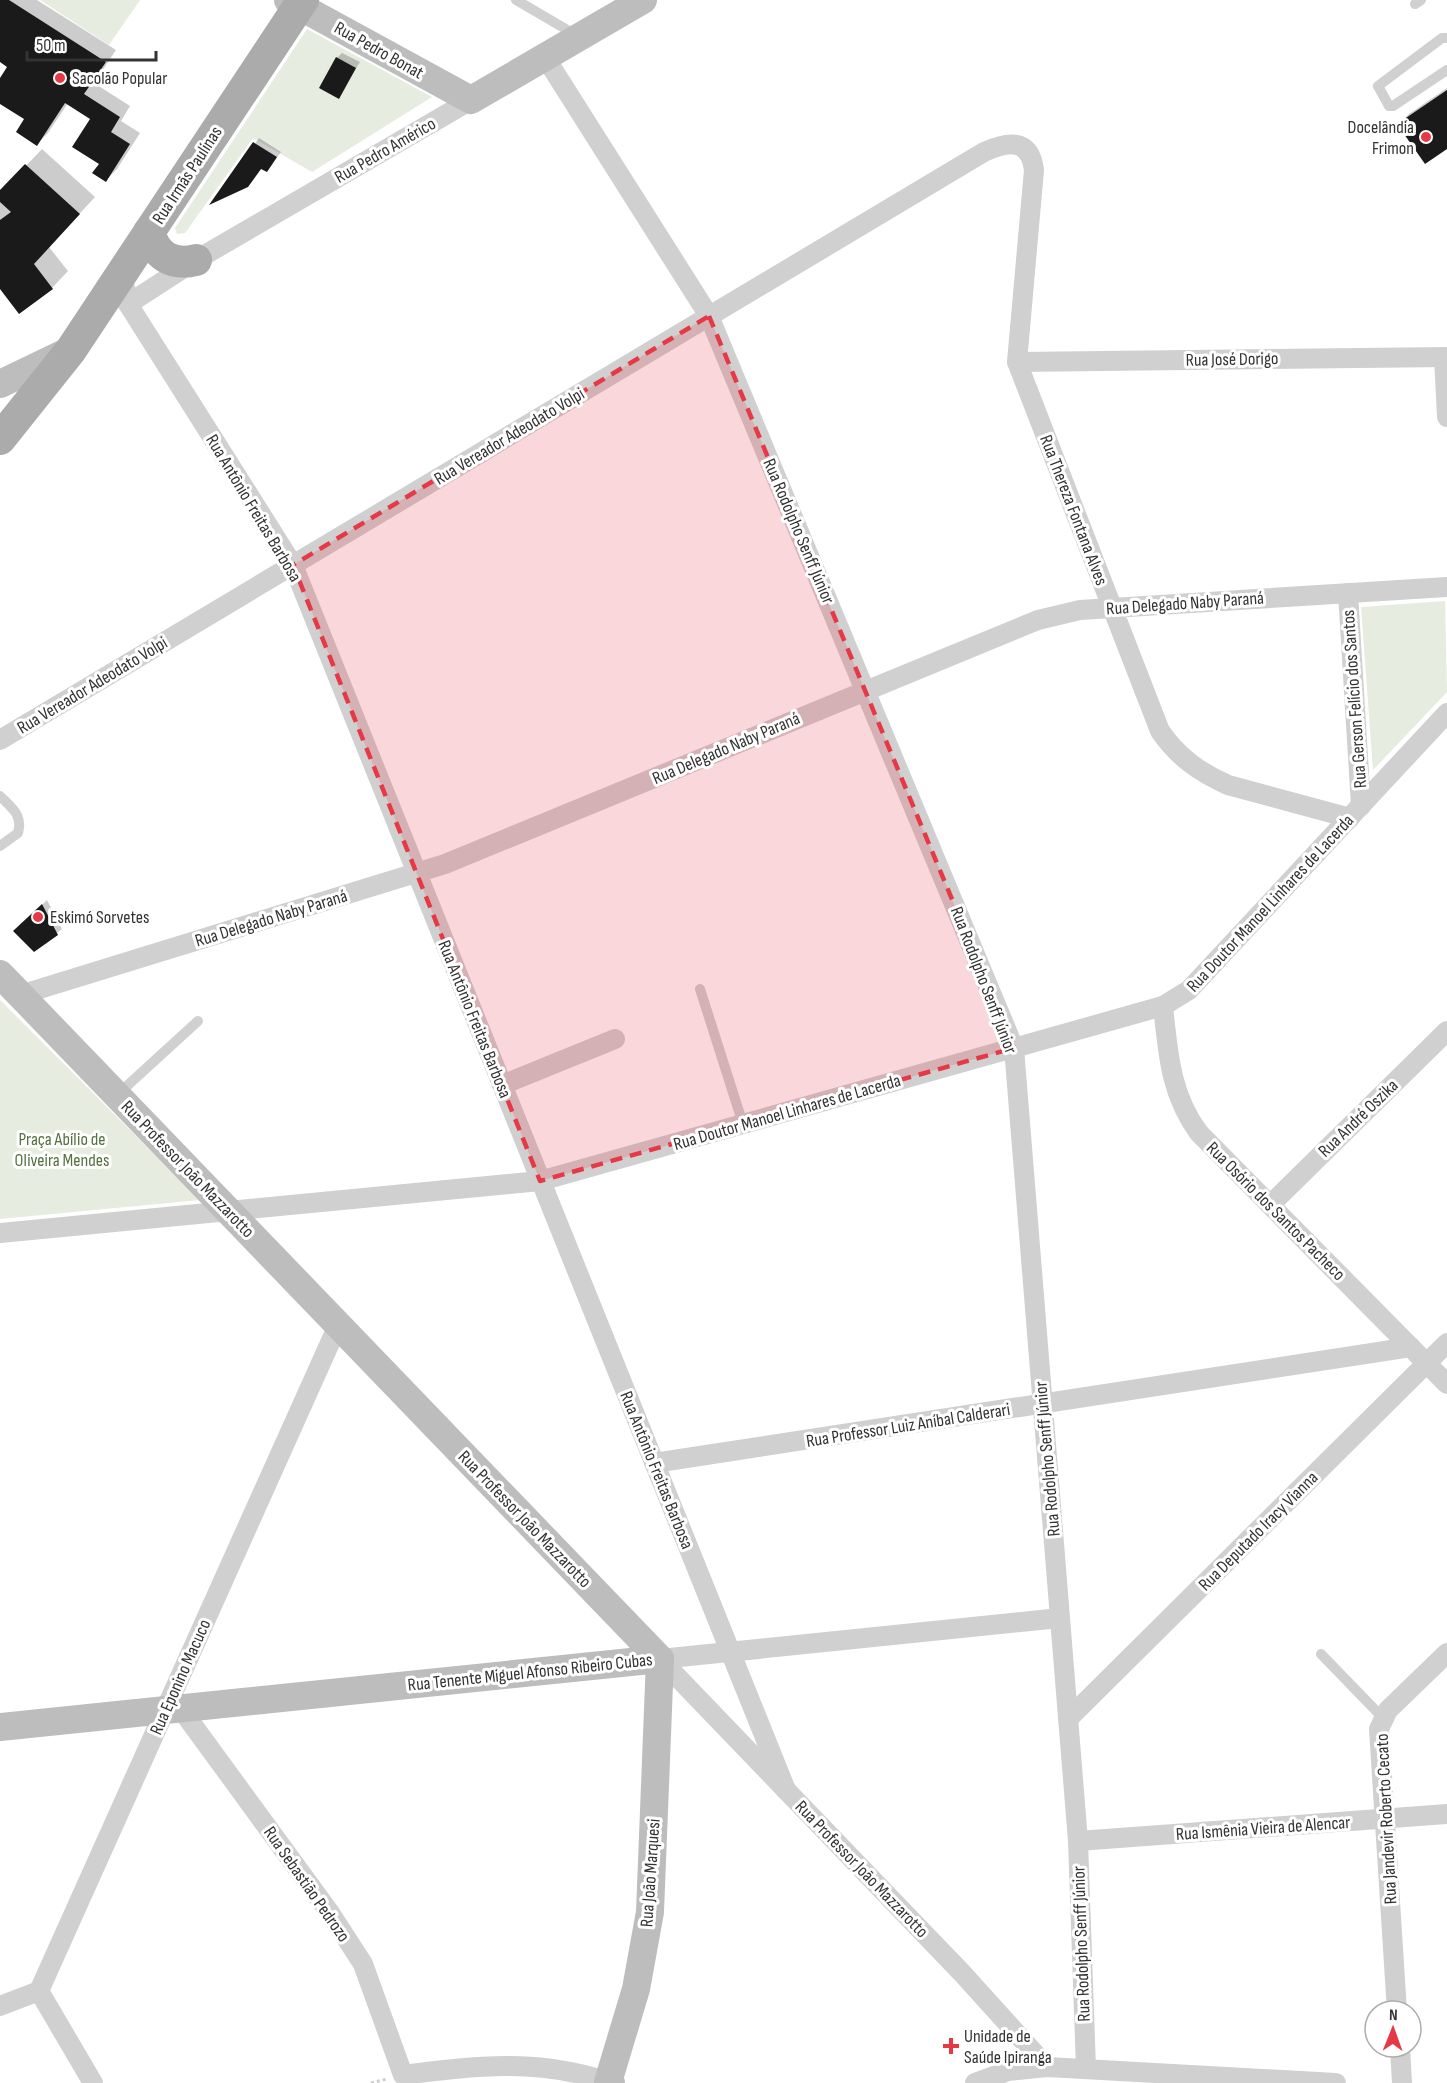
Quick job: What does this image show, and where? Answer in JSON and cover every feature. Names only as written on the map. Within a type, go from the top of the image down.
[{"type":"main road","name":"Rua Irmãs Paulinas","points":[[0,439],[71,350],[296,2]]},
{"type":"main road","points":[[149,232],[153,244],[166,258],[184,263],[196,260]]},
{"type":"street","name":"Rua Pedro Américo","points":[[128,304],[196,260],[644,0]]},
{"type":"street","name":"Rua Pedro Bonat","points":[[296,2],[471,100]]},
{"type":"street","name":"Rua Rodolpho Senff Júnior","points":[[545,57],[709,316],[1014,1048],[1099,2074]]},
{"type":"street","name":"Rua Vereador Adeodato Volpi","points":[[0,740],[984,152],[998,145],[1022,146]]},
{"type":"street","name":"Rua Thereza Fontana Alves","points":[[1022,146],[1033,161],[1034,170],[1017,362],[1160,731],[1172,749],[1188,763],[1228,785],[1355,812]]},
{"type":"street","name":"Rua Antônio Freitas Barbosa","points":[[122,272],[128,304],[292,565],[786,1790]]},
{"type":"street","points":[[0,384],[71,350]]},
{"type":"street","name":"Rua José Dorigo","points":[[1017,362],[1445,357]]},
{"type":"street","points":[[1445,357],[1447,417]]},
{"type":"street","name":"Rua Delegado Naby Paraná","points":[[20,995],[417,874],[462,858],[1038,620],[1080,610],[1447,587]]},
{"type":"street","name":"Rua Gerson Felício dos Santos","points":[[1348,593],[1355,812]]},
{"type":"street","name":"Rua Doutor Manoel Linhares de Lacerda","points":[[0,1233],[540,1182],[1163,1006],[1189,990],[1447,713]]},
{"type":"street","name":"Rua Professor João Mazzarotto","points":[[0,974],[963,1973],[1047,2067]]},
{"type":"street","name":"Rua Osório dos Santos Pacheco","points":[[1163,1006],[1170,1067],[1180,1103],[1199,1133],[1447,1384]]},
{"type":"street","name":"Rua André Oszika","points":[[1270,1204],[1447,1031]]},
{"type":"street","points":[[502,1085],[615,1039]]},
{"type":"street","name":"Rua Eponino Macuco","points":[[39,1990],[173,1709],[338,1325]]},
{"type":"street","name":"Rua Deputado Iracy Vianna","points":[[1068,1719],[1447,1343]]},
{"type":"street","name":"Rua Professor Luiz Aníbal Calderari","points":[[654,1463],[1411,1347]]},
{"type":"street","name":"Rua Tenente Miguel Afonso Ribeiro Cubas","points":[[0,1727],[1060,1617]]},
{"type":"street","name":"Rua Jandevir Roberto Cecato","points":[[1396,1999],[1378,1741],[1383,1718],[1447,1653]]},
{"type":"street","name":"Rua João Marquesi","points":[[609,2082],[636,1989],[650,1912],[660,1659]]},
{"type":"street","name":"Rua Sebastião Pedrozo","points":[[173,1709],[330,1913],[363,1964],[403,2075],[522,2065],[580,2072],[609,2082]]},
{"type":"street","name":"Rua Ismênia Vieira de Alencar","points":[[1078,1841],[1447,1814]]},
{"type":"street","points":[[0,2006],[39,1990],[93,2083]]},
{"type":"street","points":[[1401,2059],[1402,2083]]},
{"type":"street","points":[[975,2083],[1008,2071],[1047,2067],[1099,2074],[1336,2083]]},
{"type":"lane","points":[[516,0],[579,37]]},
{"type":"lane","points":[[1447,38],[1442,38],[1378,86],[1389,105],[1393,106],[1447,70]]},
{"type":"lane","points":[[0,796],[19,815],[21,824],[18,833],[0,846]]},
{"type":"lane","points":[[700,989],[743,1124]]},
{"type":"lane","points":[[117,1095],[198,1021]]},
{"type":"lane","points":[[1322,1654],[1383,1718]]},
{"type":"highlighted area","points":[[709,316],[1014,1048],[540,1181],[293,565]]},
{"type":"green space","points":[[40,0],[140,0],[109,45]]},
{"type":"green space","points":[[307,29],[432,97],[312,172],[253,138],[185,233],[177,234],[175,228]]},
{"type":"green space","points":[[1445,601],[1447,692],[1373,770],[1361,607]]},
{"type":"green space","name":"Praça Abílio de Oliveira Mendes","points":[[0,1000],[200,1200],[0,1219]]},
{"type":"building","name":"Sacolão Popular","points":[[0,0],[9,0],[106,62],[84,94],[120,117],[111,132],[130,144],[106,182],[92,173],[99,164],[72,147],[90,119],[65,103],[37,146],[16,132],[24,119],[0,104],[0,78],[7,67],[0,62]]},
{"type":"building","points":[[336,57],[356,68],[339,99],[319,88]]},
{"type":"building","name":"Docelândia Frimon","points":[[1447,90],[1447,149],[1425,164],[1397,124]]},
{"type":"building","points":[[253,142],[277,157],[267,172],[261,169],[248,187],[209,205]]},
{"type":"building","points":[[25,164],[80,214],[34,264],[53,289],[19,314],[0,289],[0,220],[11,212],[0,202],[0,190]]},
{"type":"building","name":"Eskimó Sorvetes","points":[[42,904],[58,935],[34,952],[13,931]]},
{"type":"place","name":"Sacolão Popular","points":[[60,78]]},
{"type":"place","name":"Docelândia Frimon","points":[[1426,137]]},
{"type":"place","name":"Eskimó Sorvetes","points":[[38,917]]},
{"type":"place","name":"Unidade de Saúde Ipiranga","points":[[951,2046]]}]
